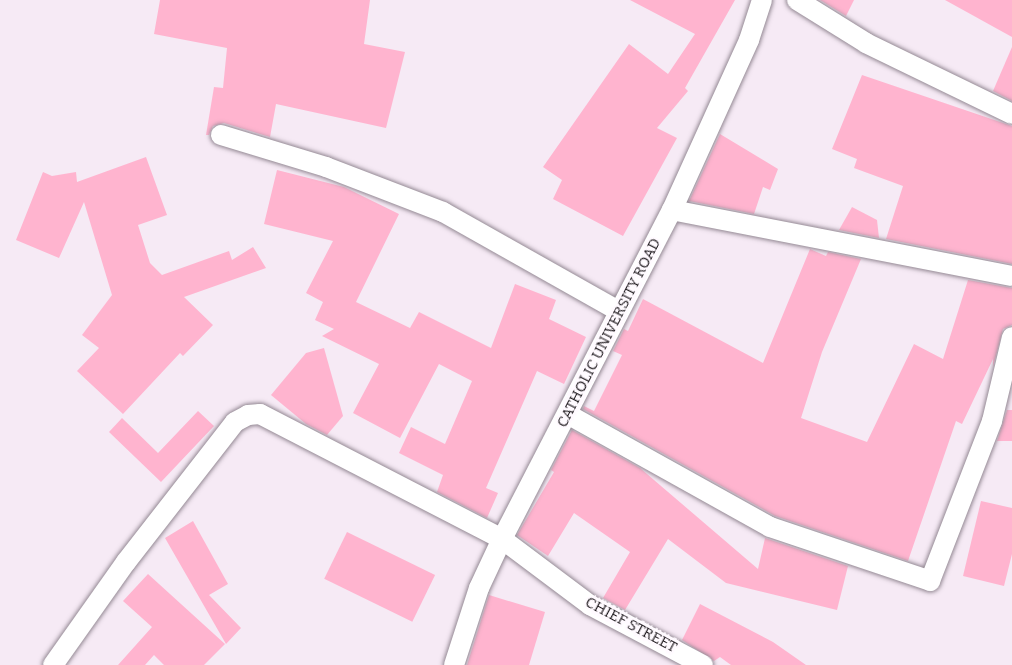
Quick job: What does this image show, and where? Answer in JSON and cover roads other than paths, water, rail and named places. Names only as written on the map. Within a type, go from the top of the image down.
[{"type":"street","name":"CATHOLIC UNIVERSITY ROAD","points":[[454,665],[479,588],[502,539],[569,415],[617,310],[672,210],[749,40],[762,0]]},
{"type":"street","points":[[797,0],[866,42],[1012,114]]},
{"type":"street","points":[[221,135],[326,167],[443,212],[617,310]]},
{"type":"street","points":[[672,210],[1012,276]]},
{"type":"street","points":[[569,415],[770,527],[930,581],[992,421],[1012,337]]},
{"type":"street","name":"CHIEF STREET","points":[[53,665],[148,534],[235,422],[248,415],[260,414],[320,442],[502,539],[590,605],[703,665]]}]
